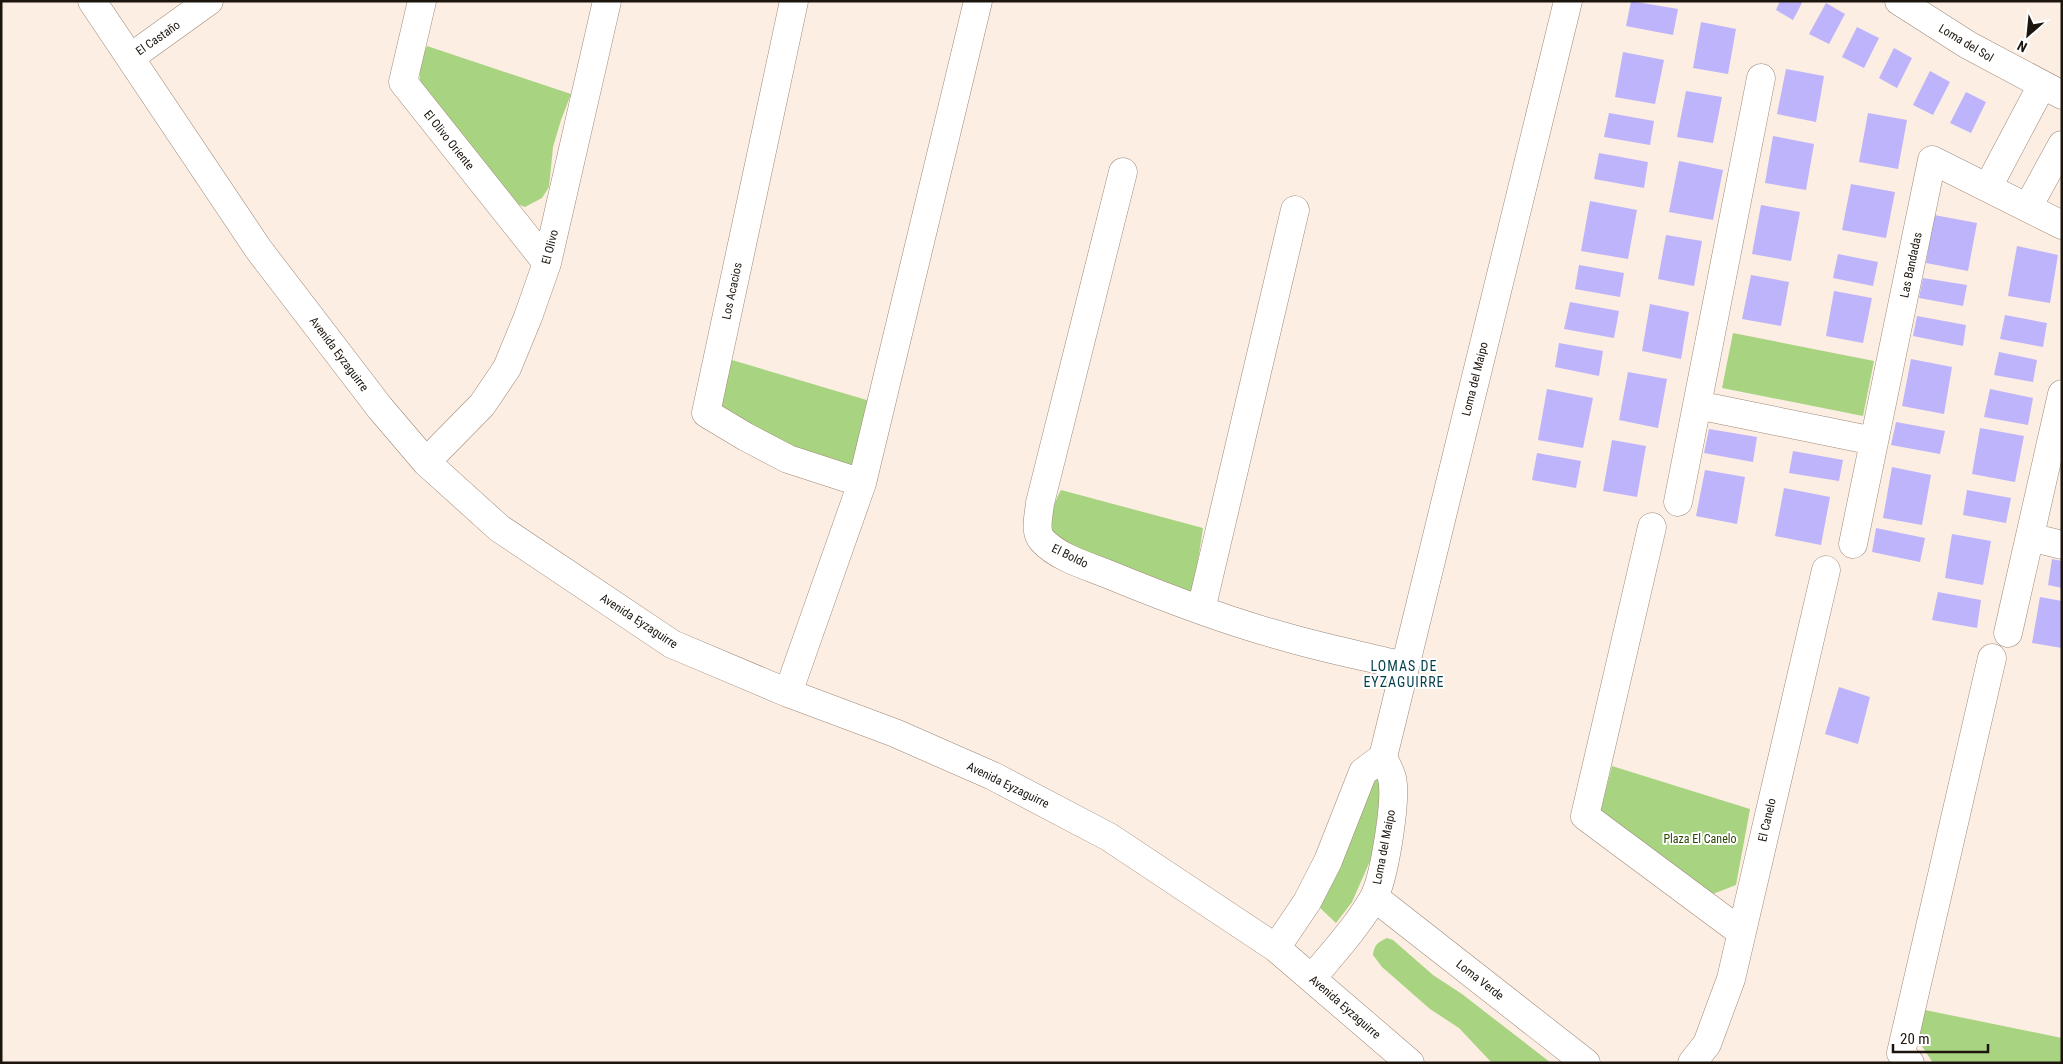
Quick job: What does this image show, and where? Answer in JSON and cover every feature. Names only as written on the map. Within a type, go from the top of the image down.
[{"type":"street","name":"Avenida Eyzaguirre","points":[[92,1],[259,250],[380,408],[426,462],[499,528],[672,644],[788,693],[894,732],[993,776],[1109,837],[1276,948],[1410,1063]]},
{"type":"street","name":"El Castaño","points":[[131,57],[209,1]]},
{"type":"street","name":"El Olivo Oriente","points":[[422,1],[402,82],[547,262]]},
{"type":"street","name":"El Olivo","points":[[426,462],[482,405],[507,368],[528,317],[547,262],[607,1]]},
{"type":"street","name":"Los Acacios","points":[[794,1],[706,413],[788,460],[862,483]]},
{"type":"street","points":[[788,693],[862,483],[978,1]]},
{"type":"street","name":"Loma del Maipo","points":[[1312,978],[1350,934],[1374,897],[1385,856],[1393,810],[1392,779],[1383,757],[1568,1]]},
{"type":"street","name":"Loma del Sol","points":[[1899,1],[1968,45],[2052,90]]},
{"type":"street","points":[[1678,502],[1761,78]]},
{"type":"street","points":[[2052,90],[1988,187],[2062,224]]},
{"type":"street","points":[[2028,207],[2062,145]]},
{"type":"street","name":"Las Bandadas","points":[[1853,544],[1932,160],[1988,187]]},
{"type":"street","name":"El Boldo","points":[[1123,172],[1040,504],[1037,525],[1041,539],[1050,548],[1068,558],[1201,610],[1283,637],[1404,666]]},
{"type":"street","points":[[1201,610],[1295,210]]},
{"type":"street","points":[[2008,633],[2062,394]]},
{"type":"street","points":[[1697,405],[1874,441]]},
{"type":"street","points":[[1652,527],[1585,816],[1741,932]]},
{"type":"street","points":[[2030,537],[2062,545]]},
{"type":"street","name":"El Canelo","points":[[1692,1063],[1706,1044],[1730,979],[1826,570]]},
{"type":"street","points":[[1910,1063],[1901,1053],[1992,658]]},
{"type":"street","points":[[1276,948],[1307,902],[1328,861],[1363,772],[1383,757]]},
{"type":"street","name":"Loma Verde","points":[[1374,897],[1586,1063]]},
{"type":"green space","points":[[427,46],[571,94],[553,147],[549,187],[542,198],[525,207],[514,203],[421,87],[421,66]]},
{"type":"green space","points":[[1733,333],[1874,361],[1863,416],[1722,388]]},
{"type":"green space","points":[[725,358],[870,401],[854,467],[822,463],[724,411],[714,399]]},
{"type":"green space","points":[[1061,490],[1203,528],[1193,593],[1071,549],[1052,532],[1051,520],[1053,510]]},
{"type":"green space","name":"Plaza El Canelo","points":[[1612,766],[1750,809],[1736,885],[1705,897],[1599,816]]},
{"type":"green space","points":[[1373,779],[1379,779],[1383,810],[1370,861],[1352,902],[1336,923],[1318,906]]},
{"type":"green space","points":[[1387,938],[1393,940],[1433,975],[1462,994],[1551,1063],[1492,1063],[1459,1028],[1430,1009],[1382,967],[1373,955],[1374,949],[1377,944]]},
{"type":"green space","points":[[1925,1010],[2062,1038],[2062,1063],[1933,1063],[1918,1040]]},
{"type":"building","points":[[1631,1],[1678,9],[1673,35],[1626,26]]},
{"type":"building","points":[[1780,1],[1803,1],[1793,20],[1776,10]]},
{"type":"building","points":[[1826,3],[1845,14],[1829,44],[1809,34]]},
{"type":"building","points":[[1701,22],[1736,29],[1728,74],[1693,68]]},
{"type":"building","points":[[1857,27],[1879,38],[1864,68],[1842,57]]},
{"type":"building","points":[[1894,48],[1912,58],[1897,88],[1879,78]]},
{"type":"building","points":[[1623,52],[1664,60],[1655,104],[1615,97]]},
{"type":"building","points":[[1786,69],[1824,76],[1816,122],[1777,114]]},
{"type":"building","points":[[1930,71],[1950,82],[1933,115],[1913,105]]},
{"type":"building","points":[[1686,91],[1722,97],[1713,143],[1677,137]]},
{"type":"building","points":[[1966,92],[1986,102],[1971,133],[1950,123]]},
{"type":"building","points":[[1609,113],[1654,121],[1650,145],[1604,137]]},
{"type":"building","points":[[1868,113],[1907,120],[1898,169],[1859,162]]},
{"type":"building","points":[[1773,136],[1814,144],[1806,190],[1765,183]]},
{"type":"building","points":[[1599,153],[1648,162],[1644,188],[1594,179]]},
{"type":"building","points":[[1679,161],[1723,170],[1713,220],[1669,212]]},
{"type":"building","points":[[1851,184],[1895,192],[1886,238],[1842,230]]},
{"type":"building","points":[[1590,201],[1637,210],[1628,259],[1581,251]]},
{"type":"building","points":[[1761,205],[1800,212],[1791,261],[1752,254]]},
{"type":"building","points":[[1934,215],[1977,223],[1968,271],[1926,263]]},
{"type":"building","points":[[1666,235],[1702,241],[1694,286],[1658,279]]},
{"type":"building","points":[[2017,246],[2058,255],[2050,303],[2008,296]]},
{"type":"building","points":[[1838,254],[1878,262],[1873,286],[1833,278]]},
{"type":"building","points":[[1579,265],[1624,273],[1620,297],[1575,289]]},
{"type":"building","points":[[1751,275],[1789,282],[1781,326],[1742,319]]},
{"type":"building","points":[[1923,278],[1967,285],[1963,306],[1919,298]]},
{"type":"building","points":[[1834,291],[1872,298],[1863,343],[1826,336]]},
{"type":"building","points":[[1570,302],[1619,311],[1614,338],[1564,329]]},
{"type":"building","points":[[1650,304],[1689,312],[1681,359],[1642,351]]},
{"type":"building","points":[[2005,315],[2047,323],[2043,347],[2000,339]]},
{"type":"building","points":[[1917,316],[1966,325],[1963,346],[1913,336]]},
{"type":"building","points":[[1559,343],[1603,351],[1599,376],[1555,367]]},
{"type":"building","points":[[1999,352],[2037,360],[2033,382],[1994,375]]},
{"type":"building","points":[[1911,359],[1952,367],[1944,414],[1902,406]]},
{"type":"building","points":[[1628,372],[1667,379],[1658,428],[1619,420]]},
{"type":"building","points":[[1547,389],[1593,398],[1583,448],[1538,440]]},
{"type":"building","points":[[1990,389],[2033,398],[2028,425],[1984,417]]},
{"type":"building","points":[[1896,422],[1945,431],[1940,454],[1891,445]]},
{"type":"building","points":[[1980,428],[2024,436],[2015,482],[1972,474]]},
{"type":"building","points":[[1709,429],[1757,437],[1753,462],[1704,453]]},
{"type":"building","points":[[1612,440],[1646,446],[1637,497],[1603,491]]},
{"type":"building","points":[[1793,451],[1843,460],[1839,481],[1789,473]]},
{"type":"building","points":[[1537,453],[1581,461],[1576,488],[1532,480]]},
{"type":"building","points":[[1892,467],[1931,475],[1922,525],[1883,518]]},
{"type":"building","points":[[1705,470],[1745,477],[1737,524],[1696,516]]},
{"type":"building","points":[[1784,488],[1830,497],[1821,545],[1775,536]]},
{"type":"building","points":[[1967,490],[2011,498],[2006,523],[1963,515]]},
{"type":"building","points":[[1876,528],[1925,538],[1920,562],[1872,552]]},
{"type":"building","points":[[1952,534],[1991,541],[1983,585],[1945,578]]},
{"type":"building","points":[[2052,559],[2062,561],[2062,588],[2048,585]]},
{"type":"building","points":[[1938,592],[1981,600],[1977,628],[1932,620]]},
{"type":"building","points":[[2040,597],[2062,601],[2062,648],[2032,643]]},
{"type":"building","points":[[1839,687],[1870,697],[1858,744],[1825,734]]},
{"type":"district","name":"LOMAS DE EYZAGUIRRE","points":[[1404,674]]}]
